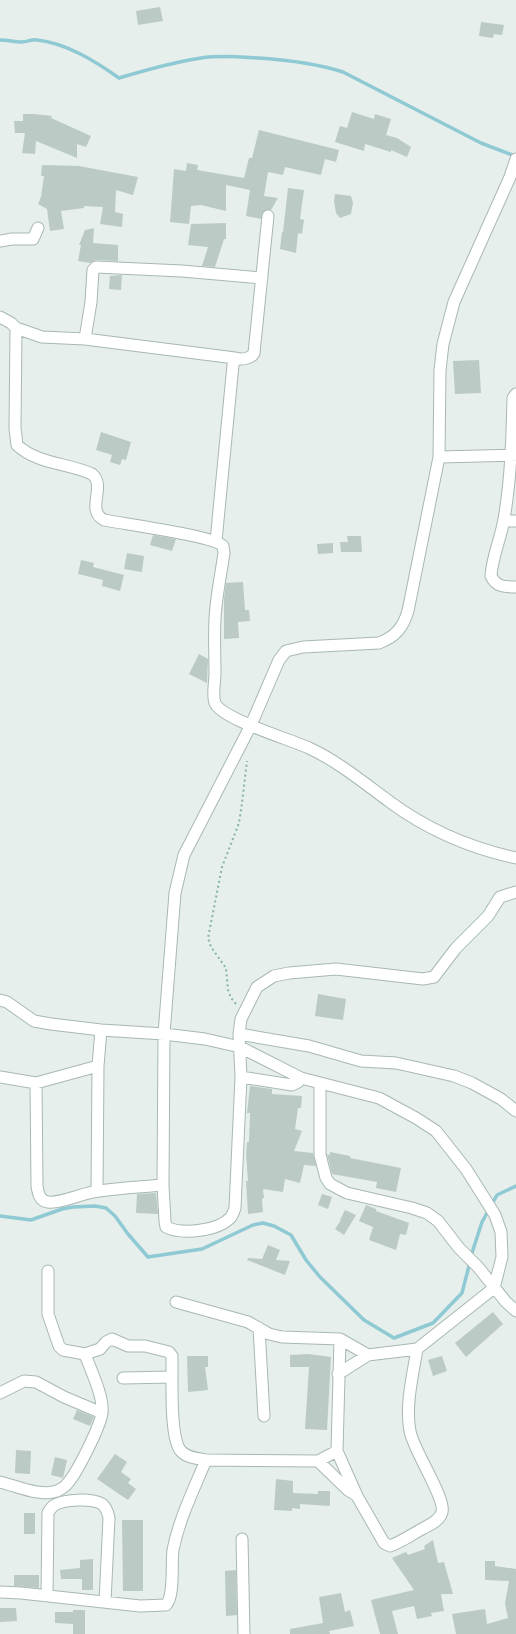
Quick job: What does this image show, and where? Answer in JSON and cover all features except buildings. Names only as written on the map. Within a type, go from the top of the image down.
[{"type":"street","points":[[516,159],[510,177],[454,302],[448,324],[440,370],[439,457],[408,611],[404,622],[397,634],[388,640],[379,643],[303,647],[286,650],[279,660],[251,725],[184,855],[175,893],[164,1034],[163,1185],[166,1227],[172,1230],[198,1230],[214,1227],[224,1223],[231,1216],[235,1208],[241,1077],[239,1034],[241,1018],[244,1015],[253,993],[261,984],[274,976],[289,973],[336,969],[423,979],[434,977],[456,948],[488,916],[500,897],[516,892]]},
{"type":"street","points":[[0,317],[11,323],[16,328],[42,337],[85,338],[238,359],[247,358],[254,353],[268,216]]},
{"type":"street","points":[[0,241],[12,239],[33,239],[38,228]]},
{"type":"street","points":[[85,338],[91,302],[93,270],[96,267],[182,270],[262,278]]},
{"type":"street","points":[[16,328],[15,428],[17,445],[28,453],[39,458],[92,474],[97,480],[98,484],[96,511],[100,518],[104,520],[216,541],[222,544],[224,553],[214,617],[215,704],[222,712],[228,716],[310,748],[354,775],[391,803],[445,836],[483,850],[516,858]]},
{"type":"street","points":[[216,541],[235,358]]},
{"type":"street","points":[[516,394],[513,398],[514,455],[504,521],[491,570],[491,576],[499,586],[516,586]]},
{"type":"street","points":[[439,457],[514,455]]},
{"type":"street","points":[[504,521],[516,521]]},
{"type":"street","points":[[0,1000],[7,1002],[34,1021],[101,1030],[164,1034],[205,1039],[240,1047],[301,1078],[379,1098],[416,1118],[436,1131],[454,1152],[492,1210],[501,1232],[502,1257],[494,1288],[417,1349],[368,1355],[338,1374]]},
{"type":"street","points":[[97,1191],[98,1066],[101,1030]]},
{"type":"street","points":[[239,1034],[309,1046],[361,1061],[396,1063],[454,1076],[472,1083],[501,1099],[516,1111]]},
{"type":"street","points":[[0,1076],[36,1084],[98,1066]]},
{"type":"street","points":[[241,1077],[292,1085],[298,1082],[301,1078]]},
{"type":"street","points":[[320,1083],[320,1155],[326,1178],[330,1184],[347,1193],[412,1208],[427,1213],[438,1220],[459,1248],[478,1266],[494,1288],[516,1311]]},
{"type":"street","points":[[36,1084],[37,1186],[41,1198],[48,1203],[97,1191],[163,1185]]},
{"type":"street","points":[[48,1271],[48,1314],[59,1346],[63,1350],[85,1354],[100,1349],[106,1342],[112,1339],[128,1346],[145,1346],[169,1352],[172,1356],[175,1438],[181,1450],[188,1456],[206,1460],[318,1462],[337,1451]]},
{"type":"street","points":[[176,1302],[248,1322],[269,1334],[282,1337],[340,1339],[368,1355]]},
{"type":"street","points":[[259,1328],[264,1416]]},
{"type":"street","points":[[340,1339],[337,1451],[357,1496],[380,1537],[384,1543],[390,1546],[438,1520],[442,1512],[442,1501],[424,1466],[410,1432],[408,1416],[417,1349]]},
{"type":"street","points":[[0,1482],[35,1491],[55,1491],[66,1485],[72,1477],[93,1438],[102,1413],[102,1401],[85,1354]]},
{"type":"street","points":[[123,1378],[172,1377]]},
{"type":"street","points":[[0,1393],[24,1381],[36,1382],[64,1397],[102,1413]]},
{"type":"street","points":[[0,1592],[105,1602],[161,1606],[166,1605],[169,1601],[173,1552],[177,1532],[206,1460]]},
{"type":"street","points":[[318,1462],[348,1490],[357,1496]]},
{"type":"street","points":[[47,1596],[48,1514],[52,1507],[57,1504],[66,1501],[82,1500],[102,1504],[107,1510],[109,1518],[105,1602]]},
{"type":"street","points":[[242,1539],[244,1634]]},
{"type":"path","points":[[244,1015],[231,998],[228,990],[226,968],[211,947],[208,938],[222,867],[239,822],[247,754]]},
{"type":"waterway","points":[[0,40],[22,42],[35,40],[59,45],[90,59],[119,78],[180,62],[216,57],[280,60],[322,66],[343,72],[481,143],[515,156]]},
{"type":"waterway","points":[[471,1256],[482,1222],[497,1195],[516,1186]]},
{"type":"waterway","points":[[0,1216],[31,1220],[62,1209],[73,1207],[95,1206],[106,1208],[115,1216],[148,1257],[202,1249],[253,1225],[263,1223],[274,1226],[291,1235],[306,1260],[320,1277],[364,1320],[394,1338],[433,1323],[462,1293],[470,1262]]}]
